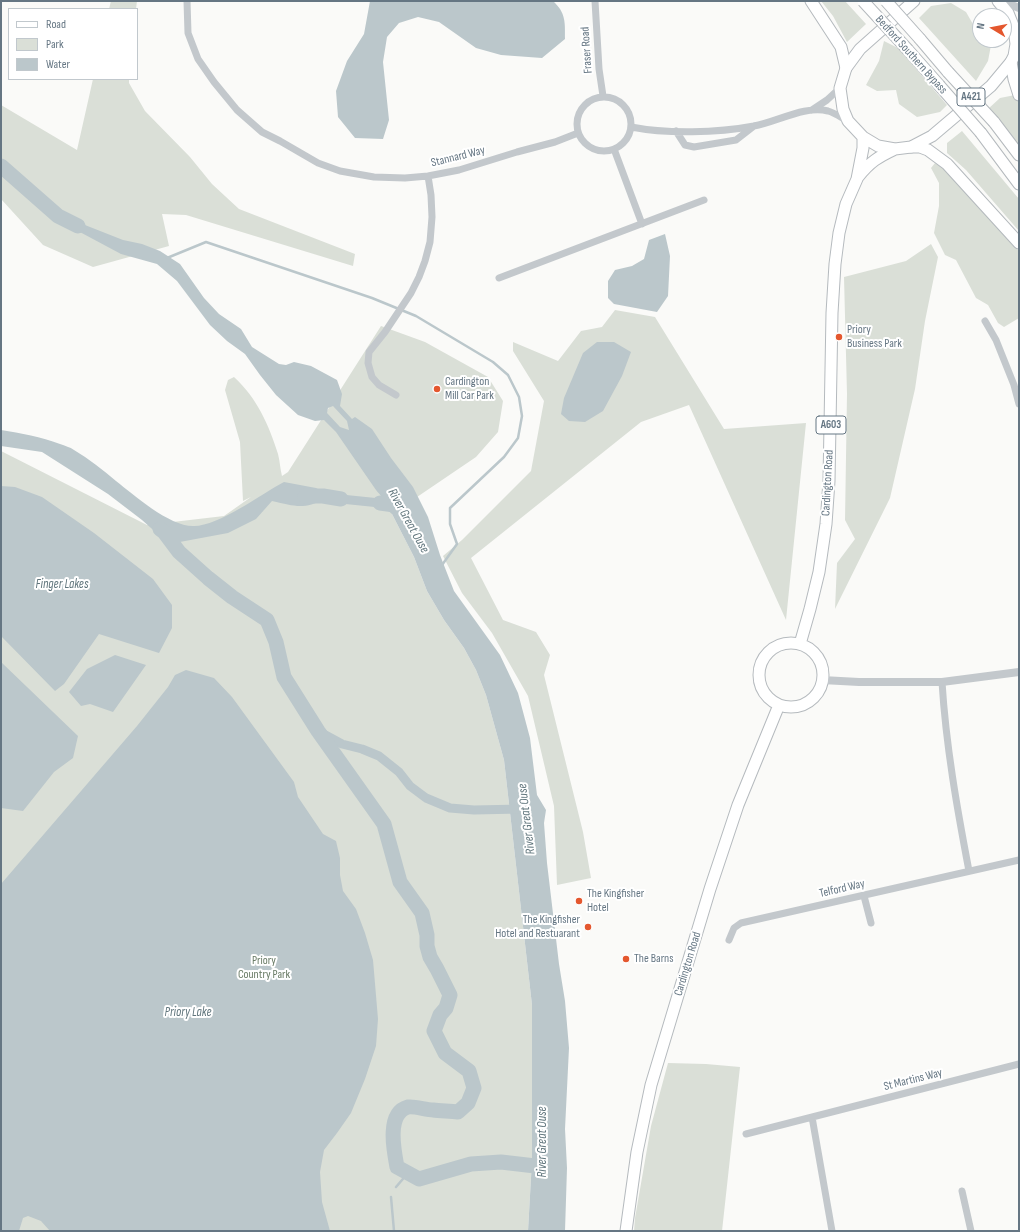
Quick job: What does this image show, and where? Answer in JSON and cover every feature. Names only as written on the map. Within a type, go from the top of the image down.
[{"type":"main road","points":[[811,1],[841,47],[846,68]]},
{"type":"main road","name":"Bedford Southern Bypass","points":[[863,1],[981,133],[1019,184]]},
{"type":"main road","name":"Bedford Southern Bypass","points":[[886,1],[994,122],[1019,155]]},
{"type":"main road","points":[[914,1],[860,50],[846,68],[840,88],[843,109],[848,121],[863,137],[878,146],[896,149],[920,147],[928,150],[947,164],[1019,244]]},
{"type":"main road","points":[[911,147],[932,136],[954,118],[991,86],[1011,62],[1018,43],[1008,13],[998,1]]},
{"type":"main road","points":[[1011,62],[1014,79],[1019,94]]},
{"type":"main road","name":"Cardington Road","points":[[800,644],[819,572],[826,524],[829,481],[832,313],[835,264],[842,218],[846,204],[857,179],[863,148],[863,137]]},
{"type":"main road","name":"Cardington Road","points":[[857,179],[868,165],[880,156],[896,149]]},
{"type":"main road","points":[[788,643],[800,644],[810,649],[818,658],[822,670],[822,680],[818,692],[809,701],[794,707],[779,705],[766,696],[759,683],[759,668],[766,653],[777,646],[788,643]]},
{"type":"main road","name":"Cardington Road","points":[[626,1231],[637,1152],[651,1085],[708,896],[738,805],[779,705]]},
{"type":"street","name":"Stannard Way","points":[[186,1],[188,34],[198,59],[214,82],[237,110],[262,132],[318,163],[340,171],[374,177],[405,178],[428,176],[459,170],[555,142],[578,133]]},
{"type":"street","name":"Fraser Road","points":[[595,1],[599,69],[603,96]]},
{"type":"street","points":[[1002,1],[1019,8]]},
{"type":"street","points":[[631,127],[648,130],[710,131],[754,126],[812,110],[827,100],[840,88]]},
{"type":"street","points":[[603,96],[612,98],[621,103],[627,109],[631,127],[627,138],[621,145],[614,149],[603,151],[592,148],[584,143],[578,133],[576,123],[579,112],[585,104],[594,98],[603,96]]},
{"type":"street","points":[[812,110],[828,111],[848,121]]},
{"type":"street","points":[[676,131],[685,145],[694,147],[736,140],[754,126]]},
{"type":"street","points":[[614,149],[642,224]]},
{"type":"street","points":[[396,395],[378,385],[373,380],[368,363],[369,352],[385,332],[411,293],[419,277],[430,242],[432,217],[428,176]]},
{"type":"street","points":[[498,278],[704,200]]},
{"type":"street","points":[[985,321],[996,340],[1014,385],[1019,404]]},
{"type":"street","points":[[822,680],[859,682],[942,682],[1019,672]]},
{"type":"street","points":[[942,682],[944,721],[951,774],[968,871]]},
{"type":"street","name":"Telford Way","points":[[729,940],[734,928],[740,923],[1019,860]]},
{"type":"street","points":[[864,896],[871,924]]},
{"type":"street","name":"St Martins Way","points":[[746,1134],[1019,1064]]},
{"type":"street","points":[[812,1117],[832,1231]]},
{"type":"street","points":[[962,1191],[971,1231]]},
{"type":"green space","points":[[111,1],[137,1],[136,8],[109,8]]},
{"type":"green space","points":[[821,1],[845,1],[866,24],[847,42],[833,16]]},
{"type":"green space","points":[[951,3],[966,12],[972,22],[972,48],[990,48],[988,61],[976,81],[919,18],[931,6]]},
{"type":"green space","points":[[884,41],[898,48],[947,105],[940,112],[917,117],[899,104],[896,90],[877,91],[866,85],[879,61]]},
{"type":"green space","points":[[93,80],[129,80],[129,83],[145,111],[190,157],[212,184],[239,209],[355,254],[353,266],[186,215],[162,214],[169,246],[93,267],[43,245],[1,199],[1,105],[77,150]]},
{"type":"green space","points":[[1015,95],[1019,102],[1019,148],[988,109],[1000,98]]},
{"type":"green space","points":[[962,131],[1019,199],[1019,231],[966,170],[947,153],[947,143]]},
{"type":"green space","points":[[935,163],[948,170],[1019,251],[1019,318],[1004,327],[998,323],[988,305],[976,298],[956,260],[945,255],[934,233],[939,206],[939,183],[931,168]]},
{"type":"green space","points":[[931,244],[938,257],[925,321],[915,389],[890,498],[835,609],[837,563],[855,539],[845,520],[847,394],[844,277],[906,261]]},
{"type":"green space","points":[[615,310],[655,317],[724,429],[806,423],[786,620],[689,405],[641,422],[471,558],[503,620],[536,632],[550,655],[544,675],[583,832],[591,878],[557,885],[554,806],[528,696],[492,633],[462,593],[443,556],[462,540],[531,471],[544,401],[513,351],[513,342],[558,361],[581,331],[602,327]]},
{"type":"green space","name":"Priory Country Park","points":[[381,326],[425,342],[488,377],[503,401],[498,432],[476,457],[392,514],[414,557],[427,591],[444,620],[464,648],[476,670],[486,695],[504,760],[532,1005],[532,1160],[528,1231],[1,1231],[1,451],[147,525],[224,516],[251,497],[243,501],[240,442],[225,390],[228,380],[234,377],[256,403],[271,433],[278,454],[282,476],[288,472]]},
{"type":"green space","points":[[668,1063],[740,1067],[722,1231],[634,1231],[651,1126]]},
{"type":"water","points":[[370,1],[553,1],[563,14],[565,39],[542,58],[501,55],[476,48],[439,22],[418,17],[399,23],[387,37],[383,62],[389,120],[383,139],[355,138],[338,117],[336,91],[347,61],[364,34]]},
{"type":"water","points":[[57,214],[123,240],[142,244],[160,251],[180,264],[204,298],[219,314],[241,329],[252,347],[279,364],[286,365],[294,362],[311,366],[337,380],[342,394],[340,406],[352,419],[355,417],[372,429],[391,458],[413,487],[428,517],[440,555],[454,591],[500,655],[518,693],[530,738],[537,795],[546,810],[544,823],[547,863],[565,1001],[569,1048],[565,1129],[567,1168],[565,1231],[528,1231],[532,1160],[532,1005],[504,760],[486,695],[476,670],[464,648],[444,620],[427,591],[414,557],[392,514],[384,507],[382,498],[336,432],[324,420],[315,421],[298,415],[276,395],[245,354],[227,341],[210,325],[177,281],[157,264],[121,254],[78,231]],"holes":[[[333,406],[347,421],[349,430],[340,427],[327,413],[328,408]]]},
{"type":"water","points":[[665,234],[670,256],[668,296],[657,312],[614,304],[608,298],[608,281],[615,270],[632,266],[644,259],[649,240]]},
{"type":"water","points":[[597,342],[614,342],[631,352],[622,376],[603,411],[585,422],[569,421],[561,414],[564,398],[583,353]]},
{"type":"water","points":[[1,430],[38,437],[71,448],[96,465],[153,509],[184,525],[204,525],[215,521],[284,482],[316,488],[325,493],[325,499],[305,506],[272,501],[256,519],[228,533],[169,544],[142,520],[108,494],[42,452],[1,446]]},
{"type":"water","name":"Finger Lakes","points":[[1,486],[15,487],[42,497],[94,533],[153,579],[172,605],[172,628],[159,653],[99,634],[64,684],[55,691],[1,636]]},
{"type":"water","points":[[115,655],[146,665],[113,712],[90,704],[81,706],[69,692],[87,669]]},
{"type":"water","points":[[1,662],[78,736],[73,758],[54,772],[23,811],[1,808]]},
{"type":"water","name":"Priory Lake","points":[[186,670],[214,678],[232,697],[294,782],[298,797],[323,834],[336,841],[340,858],[340,875],[343,891],[356,909],[373,960],[378,1019],[376,1046],[365,1079],[351,1113],[324,1150],[320,1172],[322,1202],[330,1231],[50,1231],[41,1221],[28,1216],[23,1218],[19,1231],[1,1231],[1,884],[137,726],[168,687],[175,675]]},
{"type":"waterway","name":"River Great Ouse","points":[[1,166],[58,216],[78,226]]},
{"type":"waterway","points":[[167,258],[206,242],[372,298],[416,316],[493,362],[508,375],[519,397],[522,416],[518,438],[504,457],[450,508],[450,524],[457,544],[442,565]]},
{"type":"waterway","points":[[305,496],[323,496],[341,499]]},
{"type":"waterway","points":[[341,499],[380,503]]},
{"type":"waterway","points":[[380,503],[402,506]]},
{"type":"waterway","points":[[160,529],[179,552],[208,578],[232,597],[267,620],[276,642],[284,677],[318,731],[384,824],[400,882],[422,913],[430,957],[450,995],[446,1008],[440,1015],[434,1031],[445,1053],[469,1071],[474,1088],[468,1103],[458,1112],[411,1107],[401,1111],[394,1124],[393,1133],[394,1152],[397,1167],[419,1179],[471,1164],[501,1162],[544,1167]]},
{"type":"waterway","points":[[318,731],[342,744],[362,749],[379,756],[399,772],[410,786],[426,798],[450,808],[474,810],[521,809]]},
{"type":"waterway","points":[[396,1187],[408,1173]]},
{"type":"waterway","points":[[391,1197],[394,1231]]},
{"type":"place","name":"Priory Business Park","points":[[839,337]]},
{"type":"place","name":"Cardington Mill Car Park","points":[[437,389]]},
{"type":"place","name":"The Kingfisher Hotel","points":[[579,901]]},
{"type":"place","name":"The Kingfisher Hotel and Restuarant","points":[[588,927]]},
{"type":"place","name":"The Barns","points":[[626,959]]}]
